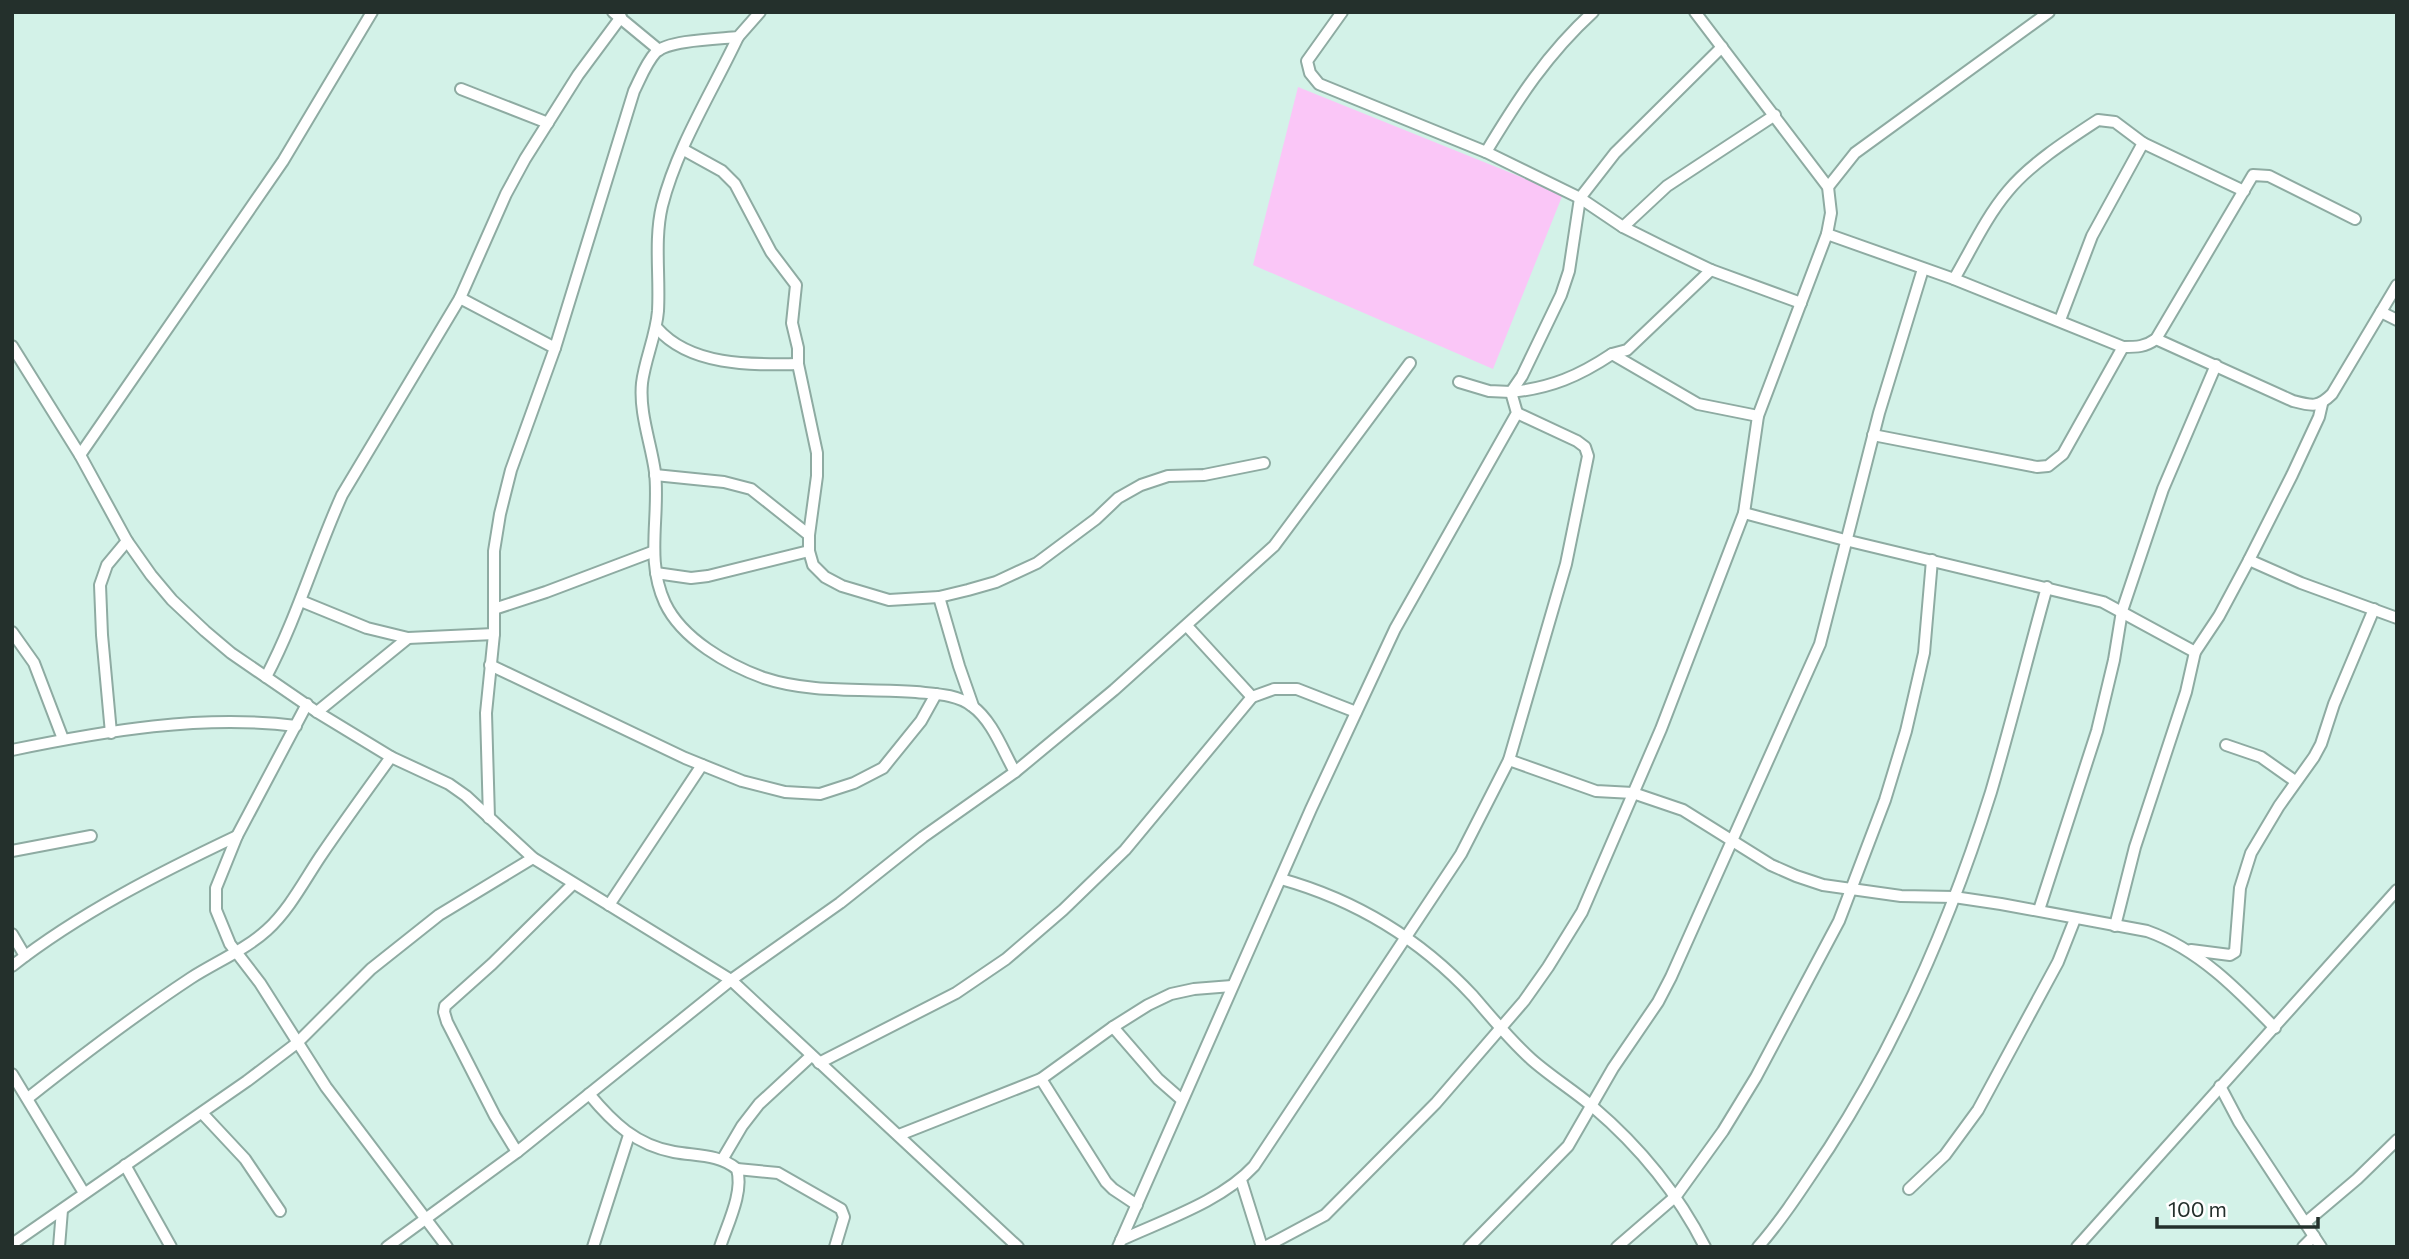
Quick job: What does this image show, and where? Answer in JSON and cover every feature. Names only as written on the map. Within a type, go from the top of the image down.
[{"type":"street","points":[[80,455],[283,161],[372,12]]},
{"type":"street","points":[[760,12],[738,37],[684,150],[662,208],[657,328],[642,383],[643,410],[655,475],[652,552],[665,602],[677,622],[699,642],[730,662],[764,678],[800,686],[936,694],[973,706],[985,719],[1015,772]]},
{"type":"street","points":[[1342,12],[1307,61],[1310,73],[1319,84],[1486,152],[1580,198],[1623,227],[1711,270],[1801,303]]},
{"type":"street","points":[[1486,152],[1533,77],[1560,44],[1593,12]]},
{"type":"street","points":[[1241,1180],[1264,1247],[1273,1240],[1307,1225],[1340,1202],[1436,1103],[1500,1030],[1548,967],[1582,912],[1690,654],[1744,513],[1758,416],[1827,234],[1831,213],[1828,187],[1695,12]]},
{"type":"street","points":[[1828,187],[1855,153],[2049,12]]},
{"type":"street","points":[[266,677],[301,601],[342,495],[460,298],[506,194],[578,75],[617,15],[659,50]]},
{"type":"street","points":[[489,818],[486,713],[494,634],[494,551],[511,470],[555,348],[634,91],[646,65],[659,50],[680,44],[738,37]]},
{"type":"street","points":[[1119,1243],[1311,809],[1395,629],[1517,413],[1511,393],[1561,295],[1569,271],[1580,198],[1615,153],[1722,47]]},
{"type":"street","points":[[461,89],[548,123]]},
{"type":"street","points":[[1623,227],[1667,186],[1775,115]]},
{"type":"street","points":[[1954,279],[2009,189],[2098,120],[2115,122],[2143,143],[2244,191]]},
{"type":"street","points":[[2060,320],[2092,236],[2143,143]]},
{"type":"street","points":[[684,150],[722,171],[734,184],[771,251],[796,285],[792,323],[817,453],[816,495],[809,551],[813,565],[825,577],[842,586],[888,600],[939,597],[996,582],[1037,563],[1096,519],[1118,498],[1141,485],[1168,477],[1204,475],[1264,463]]},
{"type":"street","points":[[1827,234],[1954,279],[2123,346],[2137,347],[2148,345],[2156,339],[2253,175],[2269,176],[2355,219]]},
{"type":"street","points":[[1459,382],[1489,391],[1511,393],[1535,390],[1582,374],[1612,354],[1627,350],[1690,293],[1711,270]]},
{"type":"street","points":[[1469,1247],[1558,1158],[1578,1131],[1591,1105],[1667,986],[1819,644],[1873,435],[1923,270]]},
{"type":"street","points":[[2115,926],[2135,847],[2186,692],[2196,652],[2219,617],[2249,560],[2292,475],[2319,417],[2322,404],[2332,394],[2397,285]]},
{"type":"street","points":[[460,298],[555,348]]},
{"type":"street","points":[[2381,312],[2397,320]]},
{"type":"street","points":[[657,328],[676,346],[708,357],[737,363],[798,364]]},
{"type":"street","points":[[2156,339],[2293,401],[2322,404]]},
{"type":"street","points":[[12,346],[80,455],[127,541],[151,575],[205,631],[317,712],[391,757],[449,784],[466,796],[533,858],[731,979],[1018,1247]]},
{"type":"street","points":[[1873,435],[2013,463],[2048,466],[2063,454],[2123,346]]},
{"type":"street","points":[[1612,354],[1698,404],[1758,416]]},
{"type":"street","points":[[387,1247],[517,1152],[731,979],[840,903],[923,837],[1015,772],[1187,626],[1274,545],[1410,363]]},
{"type":"street","points":[[2039,910],[2097,731],[2114,660],[2122,611],[2163,489],[2216,365]]},
{"type":"street","points":[[1119,1243],[1213,1197],[1241,1180],[1254,1166],[1461,854],[1509,760],[1566,564],[1588,456],[1585,447],[1577,441],[1517,413]]},
{"type":"street","points":[[655,475],[724,482],[751,489],[809,535]]},
{"type":"street","points":[[1744,513],[2102,602],[2196,652]]},
{"type":"street","points":[[111,733],[100,584],[107,565],[127,541]]},
{"type":"street","points":[[656,573],[691,578],[708,576],[809,551]]},
{"type":"street","points":[[494,608],[546,592],[652,552]]},
{"type":"street","points":[[2249,560],[2301,583],[2397,618]]},
{"type":"street","points":[[1617,1247],[1676,1196],[1723,1131],[1756,1077],[1839,921],[1885,800],[1910,716],[1924,653],[1932,561]]},
{"type":"street","points":[[1758,1247],[1786,1212],[1857,1104],[1904,1014],[1954,897],[1991,791],[2047,587]]},
{"type":"street","points":[[939,597],[973,706]]},
{"type":"street","points":[[301,601],[367,628],[408,638],[494,634]]},
{"type":"street","points":[[1509,760],[1595,791],[1633,793],[1683,810],[1771,865],[1823,885],[1901,896],[1954,897],[2039,910],[2147,931],[2190,950],[2230,955],[2235,952],[2240,888],[2245,868],[2258,838],[2321,744],[2334,704],[2374,609]]},
{"type":"street","points":[[1187,626],[1252,697]]},
{"type":"street","points":[[12,632],[34,663],[62,739]]},
{"type":"street","points":[[317,712],[408,638]]},
{"type":"street","points":[[490,665],[702,765],[742,781],[785,792],[820,794],[854,783],[883,768],[915,729],[936,694]]},
{"type":"street","points":[[722,1160],[759,1104],[815,1059],[956,993],[1006,959],[1063,910],[1125,850],[1252,697],[1274,689],[1297,689],[1356,712]]},
{"type":"street","points":[[307,704],[237,836],[221,873],[215,897],[218,919],[236,952],[260,983],[326,1087],[447,1247]]},
{"type":"street","points":[[12,750],[62,739],[205,723],[269,723],[296,726]]},
{"type":"street","points":[[2227,745],[2261,757],[2295,781]]},
{"type":"street","points":[[28,1098],[78,1058],[177,987],[267,930],[289,904],[391,757]]},
{"type":"street","points":[[609,905],[702,765]]},
{"type":"street","points":[[12,851],[91,836]]},
{"type":"street","points":[[12,966],[90,914],[169,868],[237,836]]},
{"type":"street","points":[[12,1244],[202,1113],[296,1043],[371,969],[439,915],[533,858]]},
{"type":"street","points":[[1281,879],[1328,894],[1364,911],[1406,937],[1456,979],[1500,1030],[1552,1078],[1591,1105],[1632,1143],[1676,1196],[1706,1247]]},
{"type":"street","points":[[517,1152],[495,1116],[447,1022],[445,1006],[573,884]]},
{"type":"street","points":[[2077,1247],[2397,890]]},
{"type":"street","points":[[1909,1189],[1945,1155],[1978,1110],[2058,962],[2075,919]]},
{"type":"street","points":[[12,934],[25,956]]},
{"type":"street","points":[[2190,950],[2274,1028]]},
{"type":"street","points":[[899,1135],[1041,1079],[1113,1027],[1171,994],[1203,987],[1232,986]]},
{"type":"street","points":[[1113,1027],[1149,1069],[1182,1100]]},
{"type":"street","points":[[12,1074],[84,1194]]},
{"type":"street","points":[[1041,1079],[1106,1182],[1137,1205]]},
{"type":"street","points":[[2220,1086],[2238,1122],[2321,1247]]},
{"type":"street","points":[[589,1094],[611,1120],[629,1135],[652,1146],[722,1160],[737,1169],[778,1173],[842,1210],[844,1217],[835,1247]]},
{"type":"street","points":[[202,1113],[244,1159],[280,1211]]},
{"type":"street","points":[[593,1247],[629,1135]]},
{"type":"street","points":[[2305,1223],[2357,1179],[2397,1140]]},
{"type":"street","points":[[125,1165],[171,1247]]},
{"type":"street","points":[[720,1247],[736,1195],[739,1178],[737,1169]]},
{"type":"street","points":[[59,1247],[62,1210]]},
{"type":"street","points":[[2303,1247],[2314,1236]]},
{"type":"shaded area","points":[[1298,87],[1563,194],[1493,369],[1253,265]]}]
